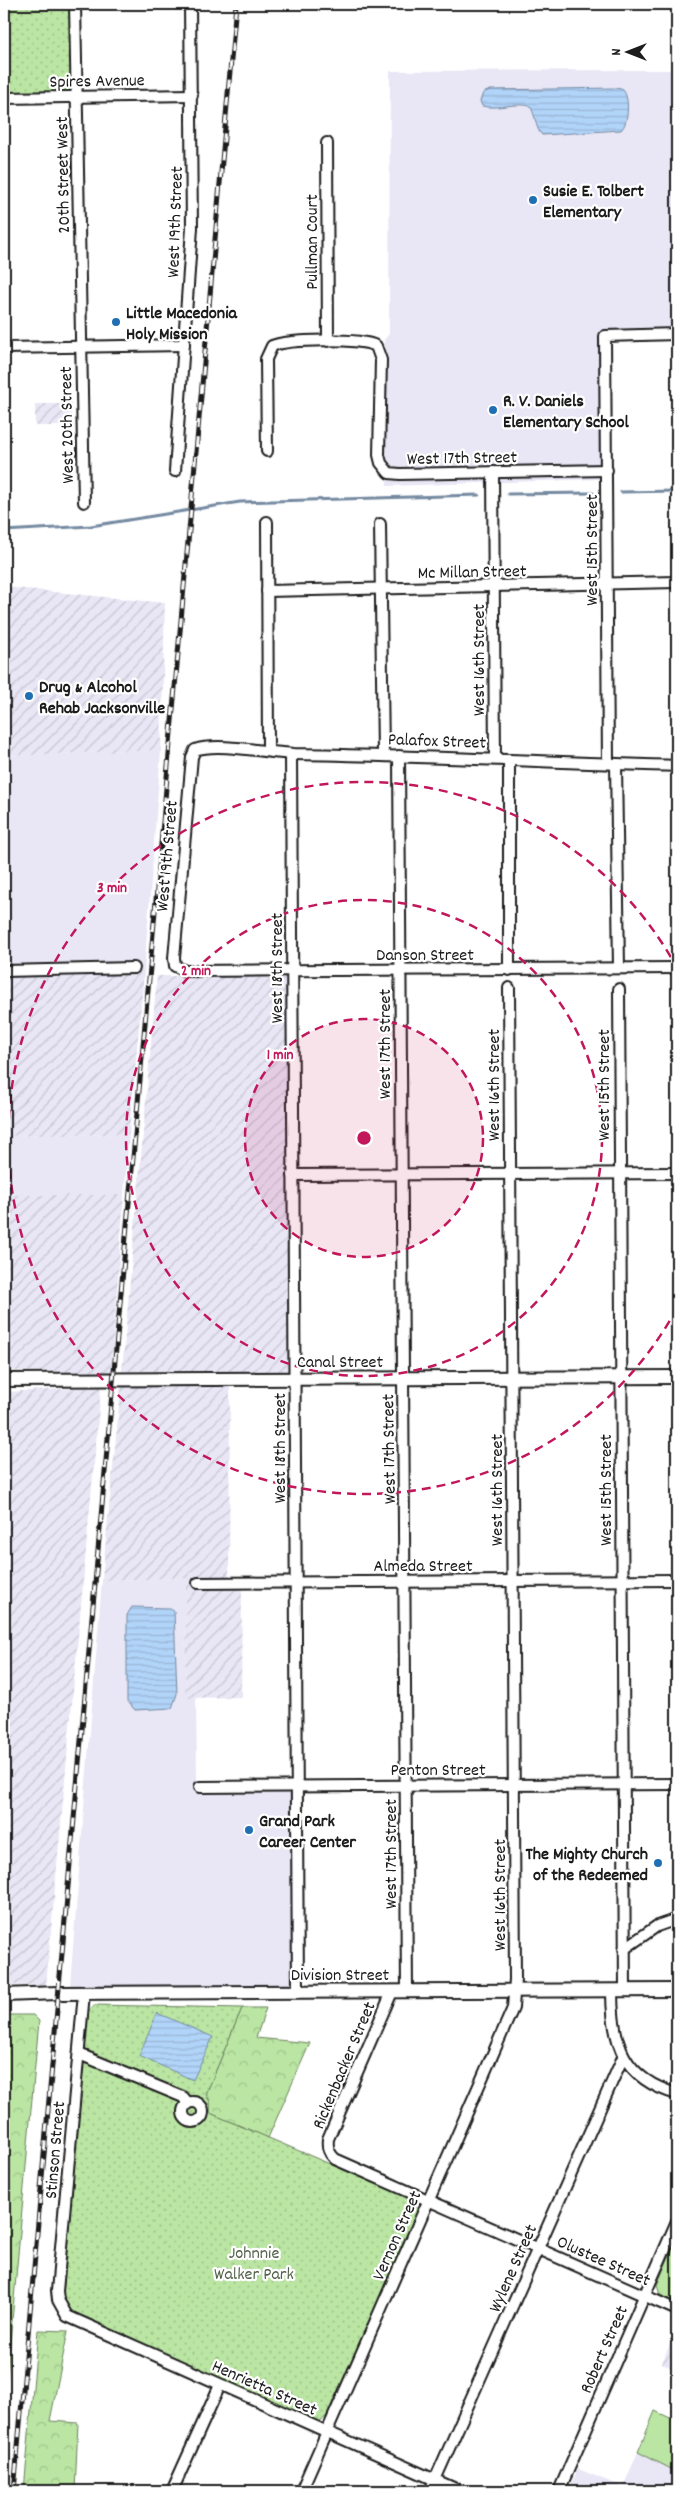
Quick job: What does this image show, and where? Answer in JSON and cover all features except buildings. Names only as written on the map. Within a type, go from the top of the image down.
[{"type":"street","name":"20th Street West","points":[[76,4],[81,346]]},
{"type":"street","name":"West 19th Street","points":[[175,471],[192,228],[190,4]]},
{"type":"street","name":"Spires Avenue","points":[[4,98],[192,95]]},
{"type":"street","name":"Pullman Court","points":[[328,142],[328,340]]},
{"type":"street","name":"West 15th Street","points":[[618,968],[608,583],[605,336],[677,334]]},
{"type":"street","points":[[267,451],[266,359],[272,346],[328,340]]},
{"type":"street","name":"West 17th Street","points":[[328,340],[360,341],[376,346],[381,360],[379,455],[385,469],[396,474],[607,470]]},
{"type":"street","points":[[4,348],[184,345]]},
{"type":"street","name":"West 20th Street","points":[[81,346],[84,502]]},
{"type":"street","name":"West 16th Street","points":[[493,472],[495,758]]},
{"type":"street","points":[[267,522],[268,750]]},
{"type":"street","points":[[380,524],[383,754]]},
{"type":"street","name":"Mc Millan Street","points":[[267,591],[677,582]]},
{"type":"street","name":"West 19th Street","points":[[175,966],[174,958],[192,757],[195,750]]},
{"type":"street","name":"Palafox Street","points":[[195,750],[268,750],[291,754],[383,754],[495,758],[508,761],[677,766]]},
{"type":"street","name":"West 18th Street","points":[[291,754],[298,1992]]},
{"type":"street","name":"West 17th Street","points":[[399,756],[407,1992]]},
{"type":"street","points":[[508,761],[508,970]]},
{"type":"street","name":"Danson Street","points":[[175,966],[185,971],[677,968]]},
{"type":"street","points":[[4,971],[134,968]]},
{"type":"street","name":"West 16th Street","points":[[509,988],[516,1991]]},
{"type":"street","name":"West 15th Street","points":[[619,989],[624,1949],[618,1991],[612,2015],[623,2057]]},
{"type":"street","points":[[293,1175],[677,1173]]},
{"type":"street","name":"Canal Street","points":[[4,1380],[677,1377]]},
{"type":"street","name":"Almeda Street","points":[[198,1583],[677,1580]]},
{"type":"street","name":"Penton Street","points":[[200,1787],[677,1784]]},
{"type":"street","points":[[624,1949],[657,1926],[677,1919]]},
{"type":"street","name":"Division Street","points":[[4,1995],[677,1990]]},
{"type":"street","name":"Vernon Street","points":[[301,2491],[513,2008],[516,1991]]},
{"type":"street","name":"Rickenbacker Street","points":[[329,2151],[328,2139],[392,1992]]},
{"type":"street","name":"Stinson Street","points":[[61,2309],[57,2291],[84,1993]]},
{"type":"street","points":[[79,2054],[183,2097],[188,2103]]},
{"type":"street","points":[[623,2057],[636,2073],[649,2082],[677,2094]]},
{"type":"street","name":"Wylene Street","points":[[430,2491],[623,2057]]},
{"type":"street","name":"Olustee Street","points":[[329,2151],[335,2159],[677,2310]]},
{"type":"street","name":"Robert Street","points":[[559,2491],[677,2221]]},
{"type":"street","name":"Henrietta Street","points":[[61,2309],[74,2321],[460,2491]]},
{"type":"street","points":[[172,2491],[220,2385]]},
{"type":"shaded area","name":"Susie E. Tolbert Elementary","points":[[677,70],[677,329],[599,331],[602,479],[387,486],[384,340],[389,334],[390,71]]},
{"type":"shaded area","points":[[35,404],[71,404],[71,414],[66,415],[66,426],[35,426]]},
{"type":"shaded area","points":[[4,587],[165,603],[161,750],[4,756]]},
{"type":"shaded area","points":[[161,750],[144,973],[4,974],[4,756]]},
{"type":"shaded area","points":[[144,973],[129,1134],[4,1136],[4,974]]},
{"type":"shaded area","points":[[157,976],[287,976],[288,1371],[122,1371]]},
{"type":"shaded area","points":[[129,1134],[124,1195],[4,1195],[4,1136]]},
{"type":"shaded area","points":[[4,1195],[124,1195],[111,1372],[4,1371]]},
{"type":"shaded area","points":[[230,1385],[229,1587],[242,1588],[241,1697],[185,1698],[186,1578],[102,1580],[121,1386]]},
{"type":"shaded area","points":[[101,1387],[46,1986],[4,1985],[4,1392]]},
{"type":"shaded area","points":[[186,1578],[185,1698],[196,1698],[197,1780],[304,1781],[304,1985],[70,1986],[102,1580]]},
{"type":"shaded area","points":[[677,2327],[677,2371],[662,2363]]},
{"type":"shaded area","points":[[638,2452],[677,2472],[677,2491],[568,2491],[578,2469],[623,2487]]},
{"type":"green space","points":[[70,4],[72,93],[4,94],[4,5]]},
{"type":"green space","name":"Johnnie Walker Park","points":[[94,2005],[242,2008],[206,2094],[210,2102],[210,2113],[405,2196],[416,2206],[417,2214],[326,2417],[320,2421],[312,2420],[82,2318],[67,2306],[63,2295],[88,2012]]},
{"type":"green space","points":[[242,2008],[266,2008],[256,2038],[310,2043],[268,2138],[210,2113],[210,2102],[206,2094]]},
{"type":"green space","points":[[4,2015],[33,2015],[39,2021],[4,2410]]},
{"type":"green space","points":[[677,2238],[677,2303],[660,2295],[657,2285]]},
{"type":"green space","points":[[38,2330],[68,2331],[50,2421],[78,2423],[75,2491],[24,2491]]},
{"type":"green space","points":[[655,2411],[677,2421],[677,2472],[638,2452]]},
{"type":"water","points":[[622,89],[625,92],[627,103],[626,121],[621,130],[542,135],[530,106],[488,107],[482,106],[480,101],[483,93],[490,90]]},
{"type":"water","points":[[132,1607],[169,1608],[174,1611],[177,1694],[172,1708],[135,1710],[127,1701],[127,1615]]},
{"type":"water","points":[[157,2013],[213,2037],[193,2080],[139,2056]]},
{"type":"waterway","points":[[621,492],[677,491]]},
{"type":"waterway","points":[[508,494],[593,493]]},
{"type":"waterway","points":[[4,531],[91,526],[240,502],[479,495]]},
{"type":"railway","points":[[14,2491],[236,4]]},
{"type":"place","name":"Susie E. Tolbert Elementary","points":[[533,200]]},
{"type":"place","name":"Little Macedonia Holy Mission","points":[[116,322]]},
{"type":"place","name":"R. V. Daniels Elementary School","points":[[493,410]]},
{"type":"place","name":"Drug & Alcohol Rehab Jacksonville","points":[[29,696]]},
{"type":"place","name":"Grand Park Career Center","points":[[249,1830]]},
{"type":"place","name":"The Mighty Church of the Redeemed","points":[[658,1863]]}]
